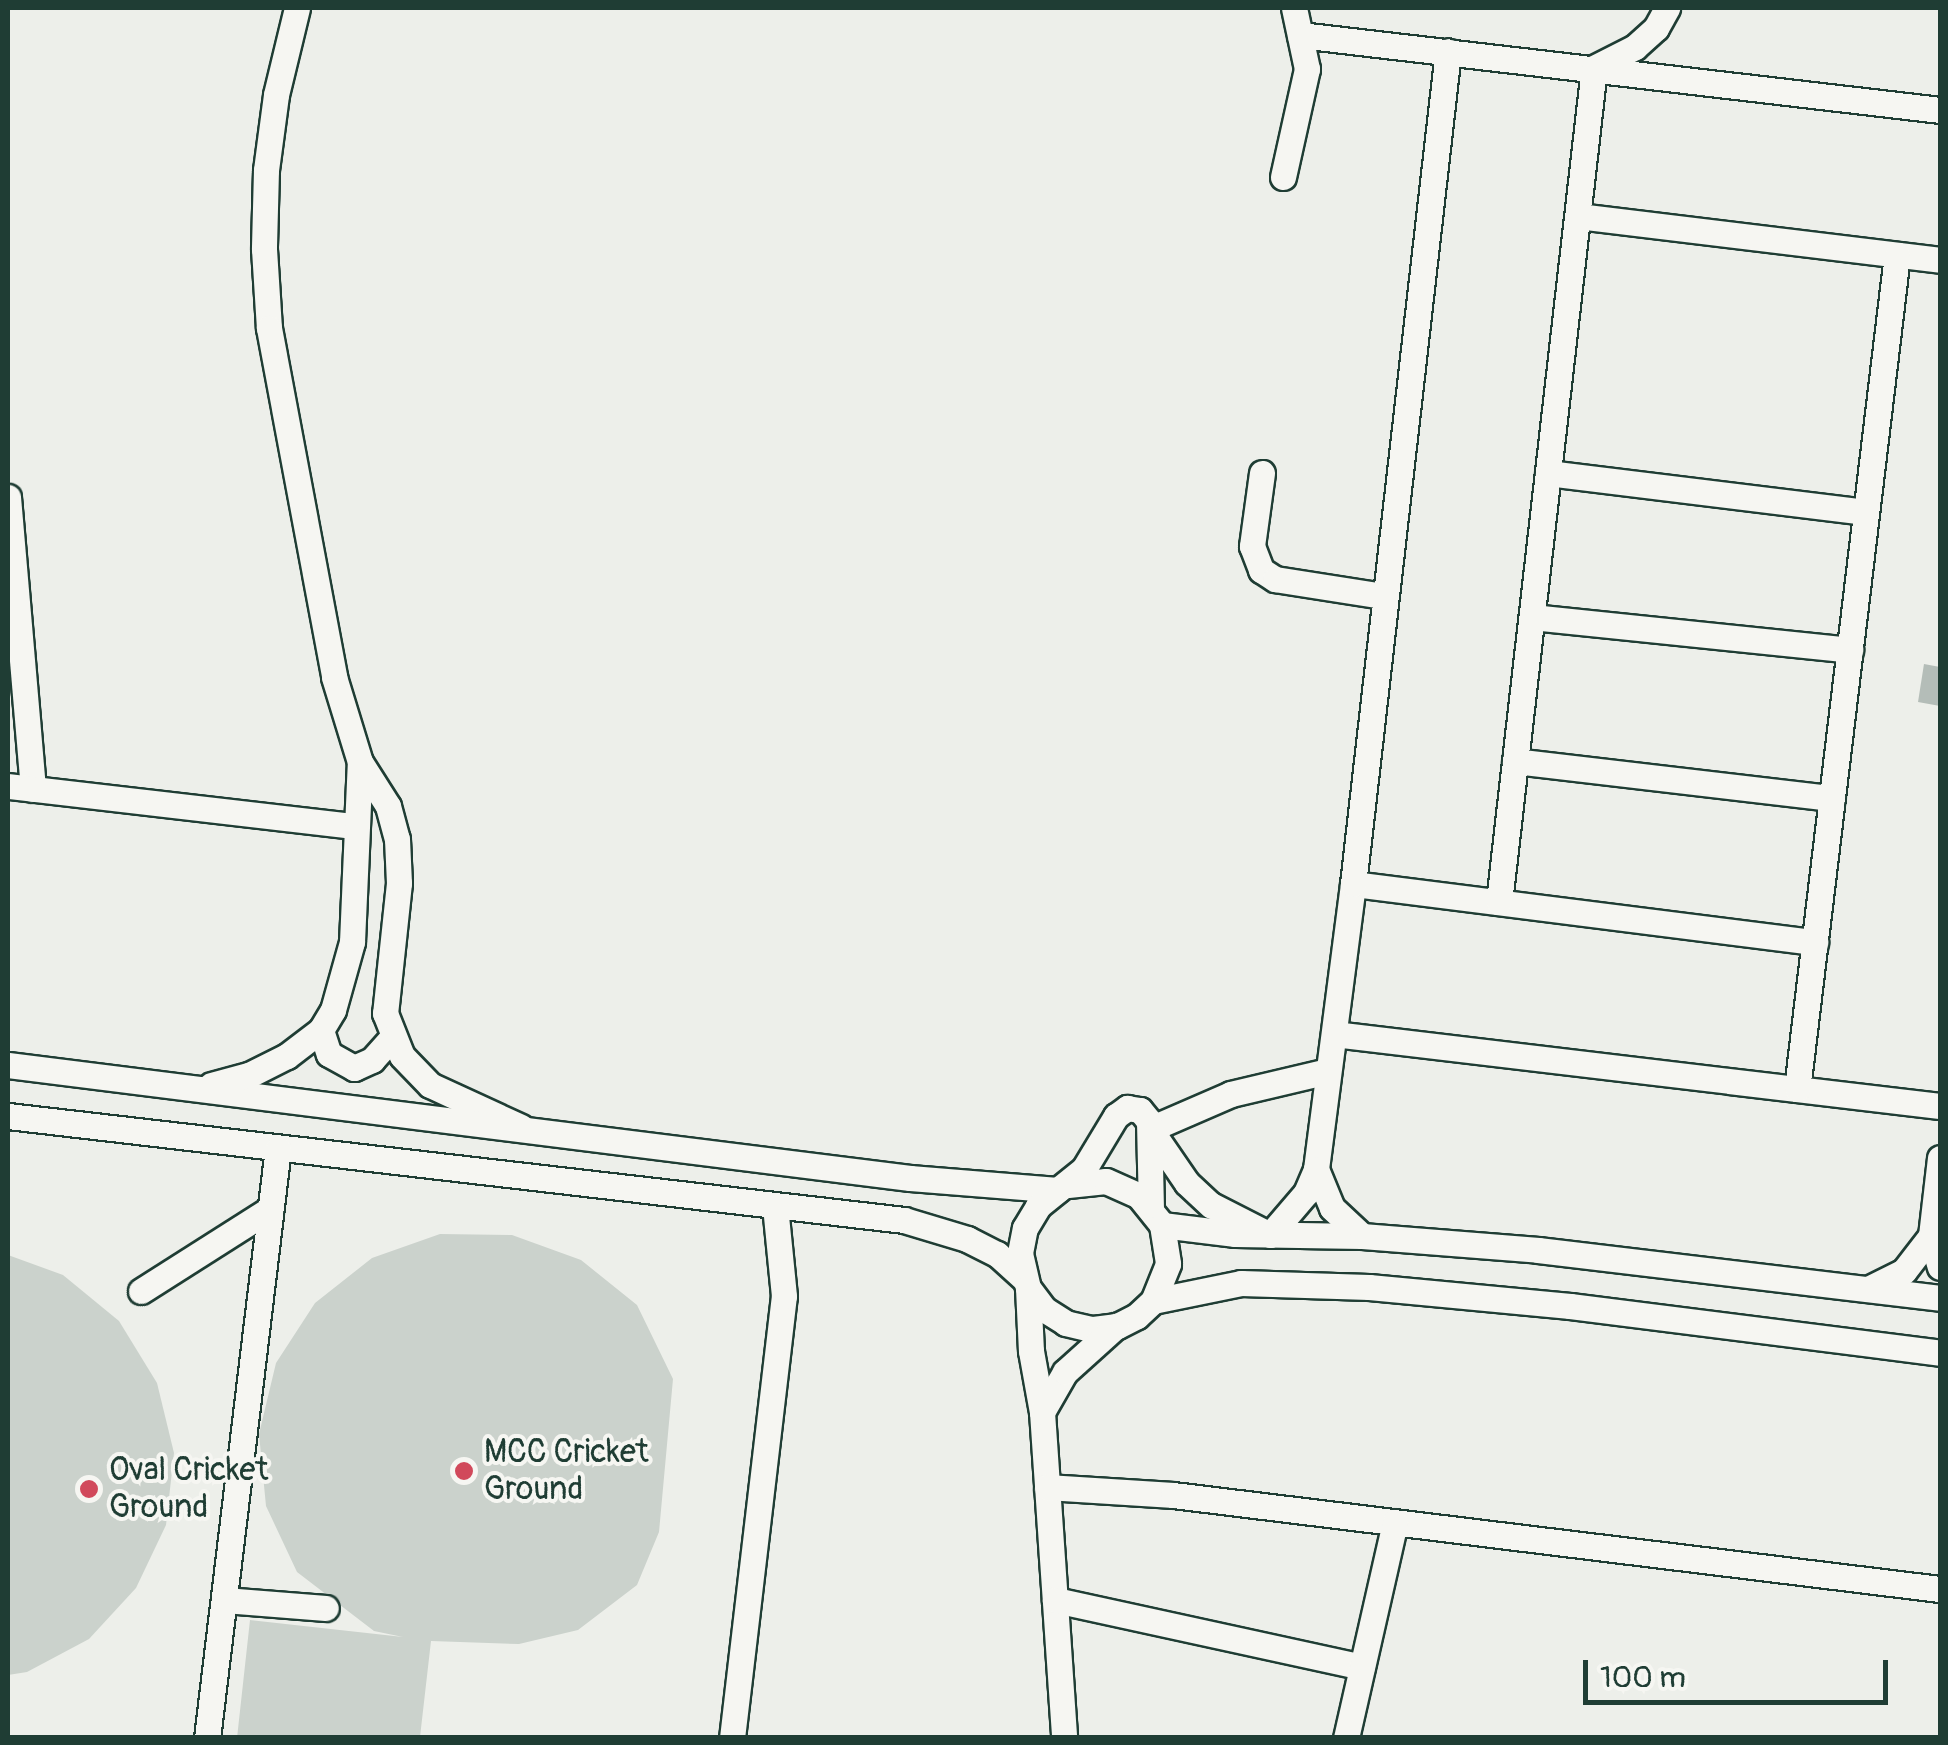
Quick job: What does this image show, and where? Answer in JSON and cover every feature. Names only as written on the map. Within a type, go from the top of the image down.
[{"type":"street","points":[[297,8],[276,94],[266,170],[269,328],[325,634],[360,762],[388,806],[397,839],[399,884],[384,1000],[392,1038],[430,1084],[520,1127]]},
{"type":"street","points":[[1283,177],[1306,79],[1294,8]]},
{"type":"street","points":[[1594,68],[1635,48],[1656,28],[1666,8]]},
{"type":"street","points":[[1300,35],[1940,110]]},
{"type":"street","points":[[1270,1234],[1306,1193],[1316,1169],[1353,884],[1448,50]]},
{"type":"street","points":[[1499,902],[1594,68]]},
{"type":"street","points":[[1578,216],[1940,260]]},
{"type":"street","points":[[1797,1089],[1897,255]]},
{"type":"street","points":[[1262,473],[1252,546],[1261,570],[1276,580],[1383,596]]},
{"type":"street","points":[[1548,473],[1866,512]]},
{"type":"street","points":[[8,497],[20,788],[355,826]]},
{"type":"street","points":[[1532,618],[1850,650]]},
{"type":"street","points":[[1515,760],[1832,798]]},
{"type":"street","points":[[188,1088],[250,1075],[288,1056],[321,1030],[349,965],[360,762]]},
{"type":"street","points":[[1353,884],[1815,942]]},
{"type":"street","points":[[321,1030],[336,1062],[354,1068],[372,1060],[392,1038]]},
{"type":"street","points":[[1334,1034],[1940,1106]]},
{"type":"street","points":[[8,1065],[910,1178],[1063,1188],[1106,1182],[1123,1186],[1156,1216],[1270,1234],[1362,1236],[1538,1250],[1940,1298]]},
{"type":"street","points":[[1150,1129],[1231,1094],[1328,1071]]},
{"type":"street","points":[[1064,1738],[1042,1412],[1020,1253],[1025,1228],[1038,1206],[1063,1188],[1098,1150],[1121,1111],[1140,1110],[1166,1158],[1199,1194],[1240,1222],[1270,1234]]},
{"type":"street","points":[[8,1116],[936,1228],[996,1254],[1026,1283],[1044,1309],[1066,1324],[1091,1329],[1117,1326]]},
{"type":"street","points":[[1150,1129],[1156,1216],[1168,1264],[1153,1301]]},
{"type":"street","points":[[208,1738],[278,1148]]},
{"type":"street","points":[[1940,1158],[1931,1236],[1940,1267]]},
{"type":"street","points":[[1316,1169],[1332,1208],[1362,1236]]},
{"type":"street","points":[[732,1738],[784,1296],[776,1206]]},
{"type":"street","points":[[141,1292],[270,1209]]},
{"type":"street","points":[[1863,1290],[1904,1271],[1931,1236]]},
{"type":"street","points":[[1042,1412],[1073,1363],[1153,1301],[1241,1283],[1369,1287],[1554,1304],[1940,1353]]},
{"type":"street","points":[[1047,1486],[1173,1496],[1940,1589]]},
{"type":"street","points":[[1346,1738],[1396,1523]]},
{"type":"street","points":[[224,1600],[326,1608]]},
{"type":"street","points":[[1055,1600],[1362,1667]]},
{"type":"shaded area","name":"MCC Cricket Ground","points":[[440,1234],[512,1235],[581,1260],[637,1305],[673,1379],[659,1532],[637,1585],[578,1630],[519,1644],[431,1641],[420,1737],[237,1738],[250,1620],[403,1637],[374,1631],[297,1572],[266,1506],[259,1434],[276,1363],[315,1303],[372,1258]]},
{"type":"shaded area","name":"Oval Cricket Ground","points":[[8,1255],[63,1275],[119,1321],[157,1383],[174,1453],[166,1525],[136,1588],[89,1639],[27,1672],[8,1675]]},
{"type":"building","points":[[1924,664],[1940,667],[1940,706],[1918,702]]},
{"type":"place","name":"MCC Cricket Ground","points":[[464,1471]]},
{"type":"place","name":"Oval Cricket Ground","points":[[89,1489]]}]
